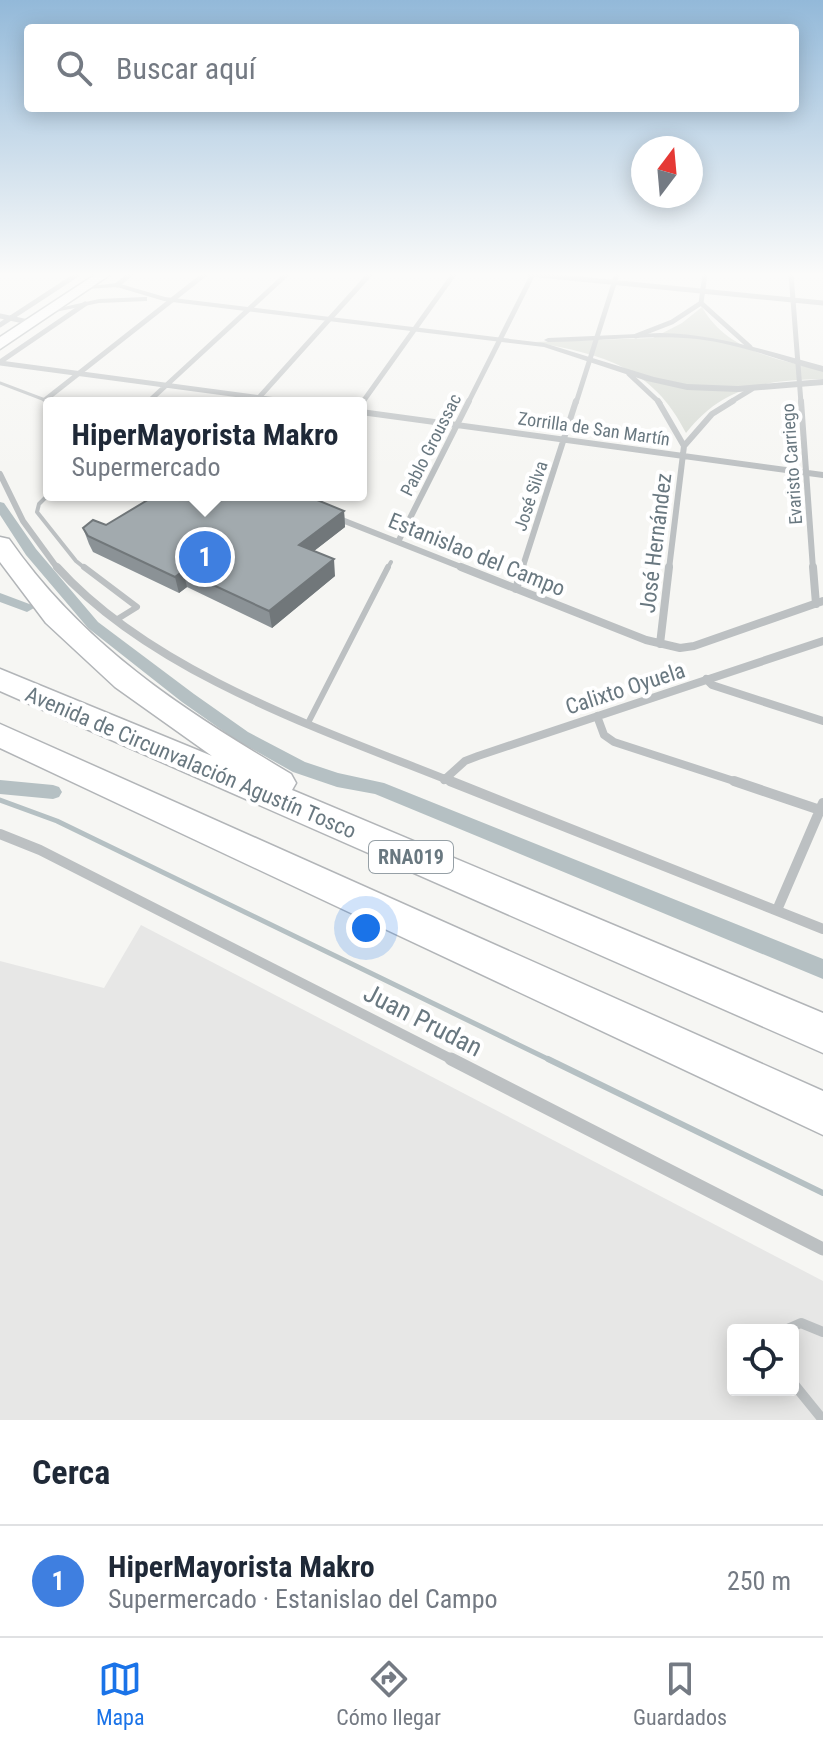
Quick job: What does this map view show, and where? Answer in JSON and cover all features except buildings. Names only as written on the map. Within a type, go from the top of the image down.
[{"type":"highway","points":[[0,544],[52,611],[113,669],[217,745],[381,844]]},
{"type":"highway","name":"Avenida de Circunvalación Agustín Tosco","points":[[0,679],[823,1033]]},
{"type":"highway","name":"RNA019","points":[[0,735],[823,1113]]},
{"type":"highway","points":[[0,755],[184,838],[255,853]]},
{"type":"street","points":[[0,362],[32,340]]},
{"type":"street","points":[[49,397],[118,340]]},
{"type":"street","points":[[153,397],[215,340]]},
{"type":"street","points":[[0,362],[259,397],[311,340]]},
{"type":"street","points":[[366,397],[405,340]]},
{"type":"street","name":"Pablo Groussac","points":[[398,542],[503,340]]},
{"type":"street","points":[[512,340],[559,348],[629,374],[685,387],[752,389],[823,382]]},
{"type":"street","name":"José Silva","points":[[516,589],[596,340]]},
{"type":"street","points":[[713,340],[750,347],[823,369]]},
{"type":"street","points":[[741,340],[750,347]]},
{"type":"street","name":"Evaristo Carriego","points":[[796,340],[819,602]]},
{"type":"street","name":"José Hernández","points":[[629,374],[662,405],[684,446],[660,644]]},
{"type":"street","name":"José Hernández","points":[[684,446],[712,414],[752,389]]},
{"type":"street","name":"Zorrilla de San Martín","points":[[367,413],[823,475]]},
{"type":"street","points":[[0,474],[14,508],[41,549],[77,588],[116,620],[201,674],[444,780],[823,929]]},
{"type":"street","name":"Estanislao del Campo","points":[[325,513],[660,644]]},
{"type":"street","name":"Calixto Oyuela","points":[[660,644],[680,648],[694,646],[819,602]]},
{"type":"street","name":"Calixto Oyuela","points":[[444,780],[465,761],[478,756],[823,641]]},
{"type":"street","points":[[706,679],[712,685],[823,721]]},
{"type":"street","points":[[597,716],[604,735],[614,742],[822,807],[777,910]]},
{"type":"street","name":"Juan Prudan","points":[[0,834],[40,850],[823,1249]]},
{"type":"lane","points":[[0,383],[43,399]]},
{"type":"lane","points":[[43,500],[37,512],[76,561],[137,607],[116,620]]},
{"type":"lane","points":[[308,723],[391,562]]},
{"type":"lane","points":[[799,1324],[823,1332]]},
{"type":"lane","points":[[799,1390],[823,1420]]},
{"type":"shaded area","points":[[735,340],[771,357],[823,370],[823,379],[783,381],[747,389],[715,405],[686,433],[658,393],[624,368],[583,352],[535,342]]},
{"type":"shaded area","points":[[141,925],[823,1281],[823,1420],[0,1420],[0,961],[104,988]]},
{"type":"waterway","points":[[0,506],[31,552],[93,625],[242,736],[299,767],[337,780],[378,788],[823,969]]},
{"type":"waterway","points":[[0,597],[27,608]]},
{"type":"waterway","points":[[0,787],[53,792]]},
{"type":"waterway","points":[[0,800],[57,821],[552,1061]]},
{"type":"waterway","points":[[548,1059],[823,1193]]},
{"type":"place","name":"HiperMayorista Makro","points":[[205,557]]}]
